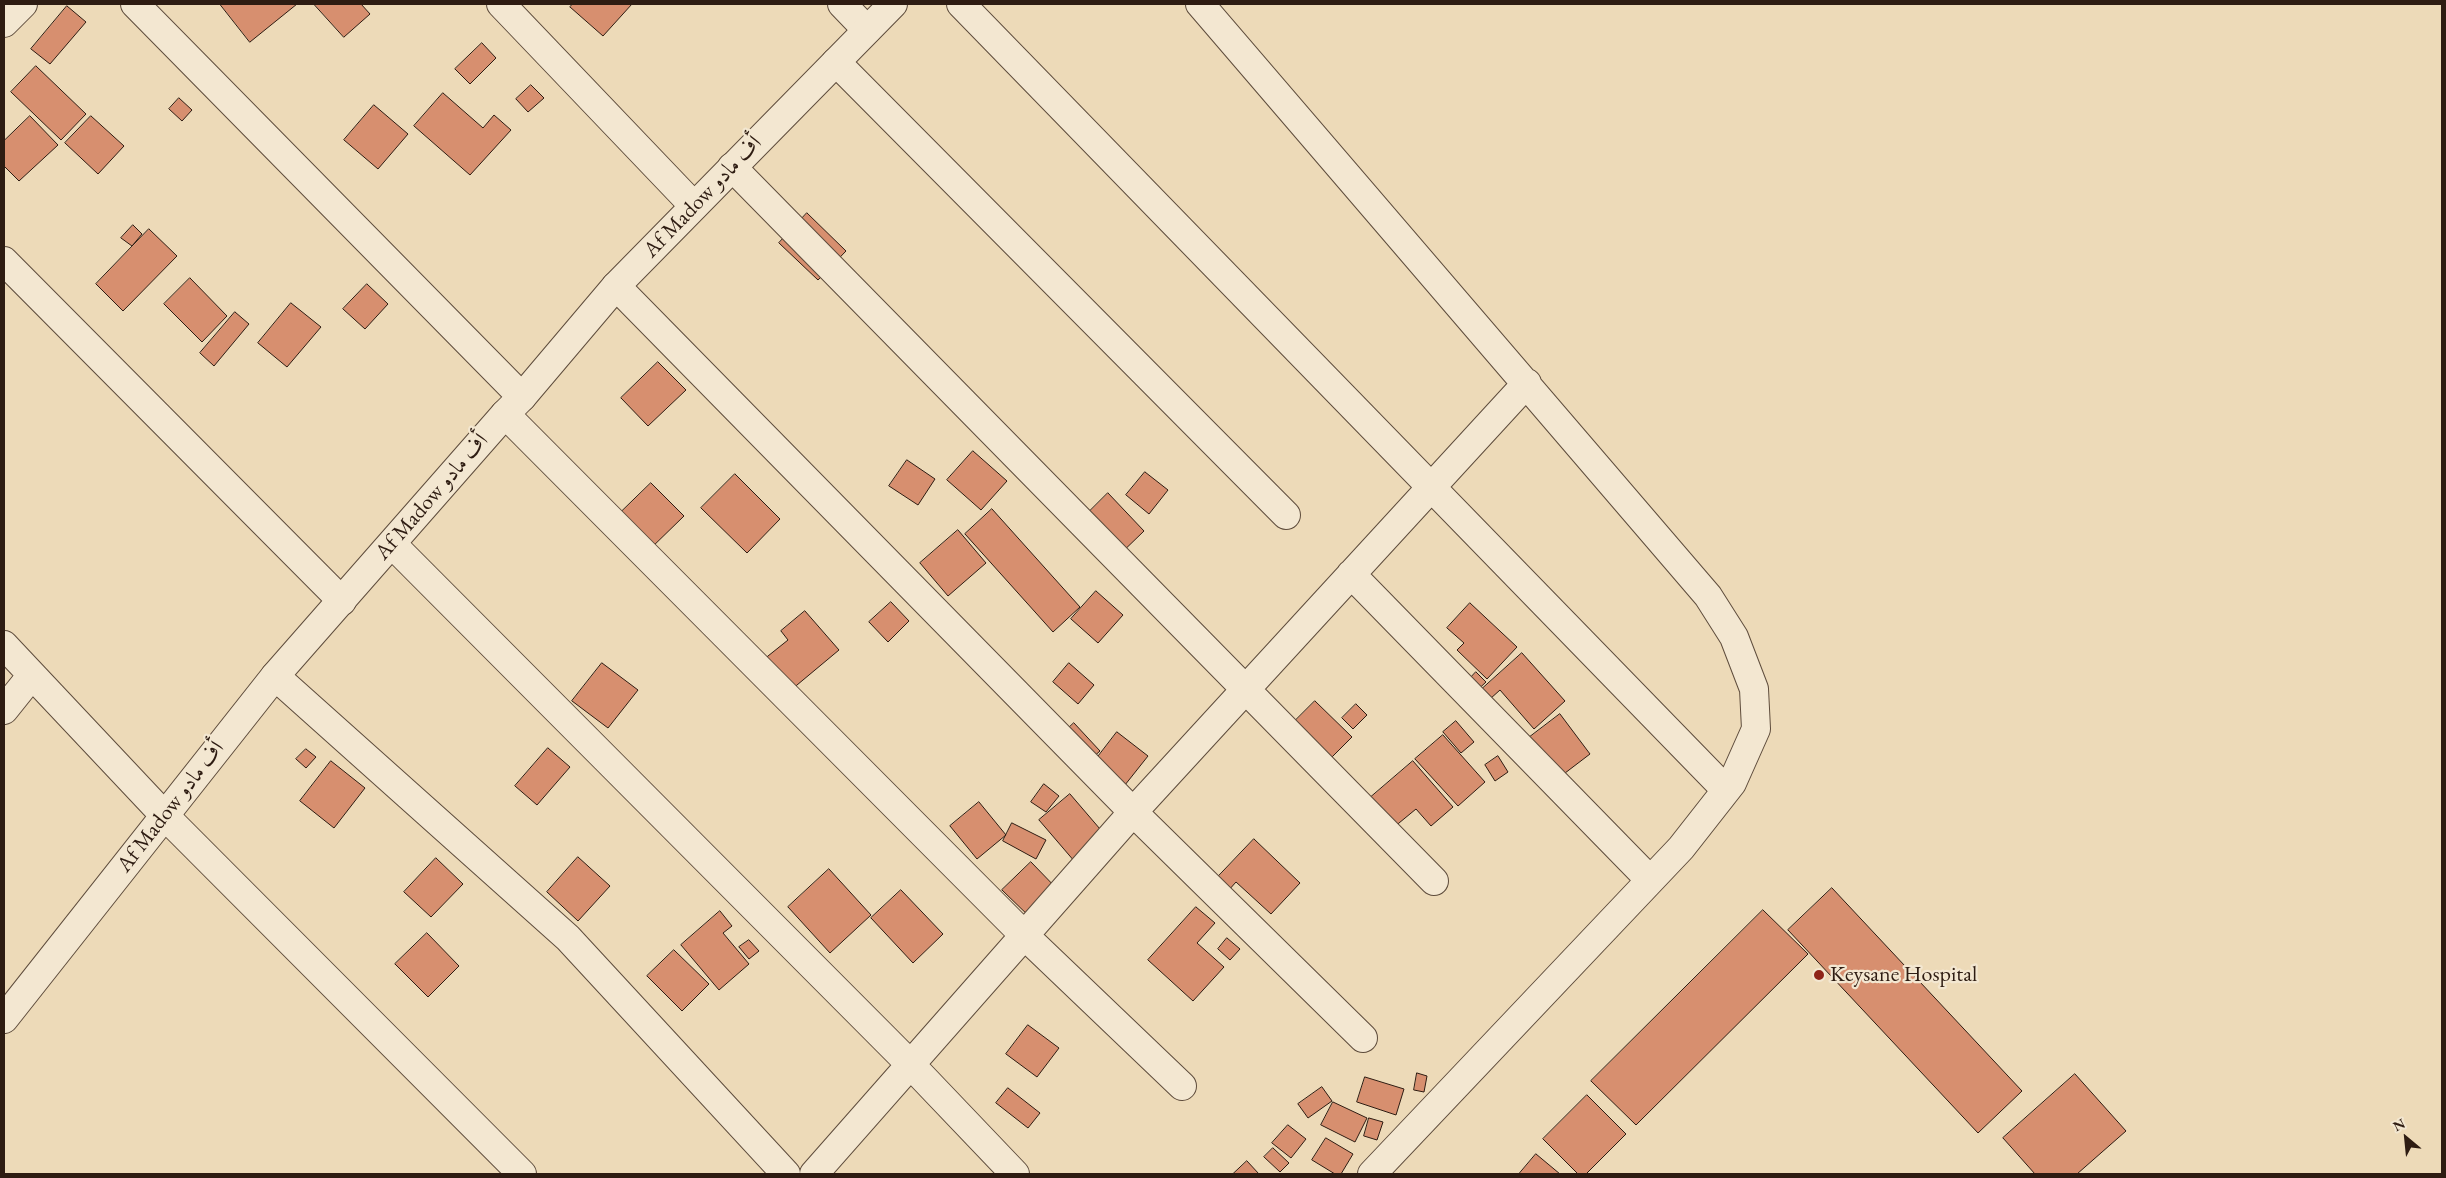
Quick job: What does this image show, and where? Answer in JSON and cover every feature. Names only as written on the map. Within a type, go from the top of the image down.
[{"type":"street","points":[[4,23],[23,4]]},
{"type":"street","points":[[135,4],[513,405],[1024,936],[1182,1086]]},
{"type":"street","points":[[501,4],[694,206]]},
{"type":"street","points":[[842,4],[867,30]]},
{"type":"street","name":"Af Madow أف مادو","points":[[4,1019],[164,814],[275,676],[616,286],[893,4]]},
{"type":"street","points":[[961,4],[1726,790]]},
{"type":"street","points":[[1200,4],[1708,596],[1734,636],[1754,689],[1756,729],[1732,783],[1681,848],[1372,1174]]},
{"type":"street","points":[[836,62],[1286,515]]},
{"type":"street","points":[[732,168],[1434,881]]},
{"type":"street","points":[[4,261],[342,601]]},
{"type":"street","points":[[616,286],[1133,812],[1363,1038]]},
{"type":"street","points":[[814,1174],[1133,812],[1527,383]]},
{"type":"street","points":[[392,544],[911,1065],[1015,1174]]},
{"type":"street","points":[[1351,574],[1650,880]]},
{"type":"street","points":[[4,645],[164,814],[522,1174]]},
{"type":"street","points":[[4,710],[32,675]]},
{"type":"street","points":[[275,676],[568,938],[786,1174]]},
{"type":"building","points":[[220,4],[297,4],[250,42]]},
{"type":"building","points":[[314,4],[361,4],[370,14],[344,37]]},
{"type":"building","points":[[573,4],[632,4],[603,36],[570,7]]},
{"type":"building","points":[[67,6],[86,22],[50,64],[31,49]]},
{"type":"building","points":[[482,43],[496,58],[470,84],[455,69]]},
{"type":"building","points":[[36,66],[86,114],[61,140],[11,92]]},
{"type":"building","points":[[531,85],[544,98],[528,112],[516,99]]},
{"type":"building","points":[[443,93],[483,128],[494,115],[511,130],[470,175],[414,126]]},
{"type":"building","points":[[179,98],[192,110],[182,121],[169,109]]},
{"type":"building","points":[[374,105],[408,134],[378,169],[344,140]]},
{"type":"building","points":[[30,116],[58,145],[19,181],[4,166],[4,141]]},
{"type":"building","points":[[91,116],[124,146],[98,174],[65,143]]},
{"type":"building","points":[[807,213],[846,251],[818,280],[779,243]]},
{"type":"building","points":[[133,225],[142,234],[132,246],[121,238]]},
{"type":"building","points":[[149,229],[177,256],[123,311],[96,284]]},
{"type":"building","points":[[190,278],[227,316],[202,342],[164,304]]},
{"type":"building","points":[[367,284],[388,304],[365,329],[343,309]]},
{"type":"building","points":[[291,303],[321,327],[287,367],[258,343]]},
{"type":"building","points":[[235,312],[249,324],[214,366],[200,353]]},
{"type":"building","points":[[658,362],[686,390],[648,426],[621,398]]},
{"type":"building","points":[[973,451],[1007,481],[981,510],[947,480]]},
{"type":"building","points":[[907,460],[935,479],[918,505],[889,486]]},
{"type":"building","points":[[1145,472],[1168,490],[1149,514],[1126,495]]},
{"type":"building","points":[[735,474],[780,519],[747,553],[701,508]]},
{"type":"building","points":[[651,483],[684,516],[647,552],[614,519]]},
{"type":"building","points":[[1108,493],[1144,531],[1114,560],[1078,523]]},
{"type":"building","points":[[992,509],[1080,607],[1053,632],[965,534]]},
{"type":"building","points":[[958,530],[986,563],[948,596],[920,563]]},
{"type":"building","points":[[1096,591],[1123,615],[1098,643],[1071,619]]},
{"type":"building","points":[[891,602],[909,621],[888,642],[869,622]]},
{"type":"building","points":[[1470,603],[1517,647],[1487,679],[1457,650],[1464,643],[1447,628]]},
{"type":"building","points":[[805,611],[839,650],[785,695],[758,664],[788,640],[781,631]]},
{"type":"building","points":[[1522,653],[1565,701],[1534,729],[1500,690],[1490,699],[1482,689]]},
{"type":"building","points":[[602,663],[638,690],[608,728],[572,701]]},
{"type":"building","points":[[1069,663],[1094,685],[1078,704],[1053,682]]},
{"type":"building","points":[[1476,672],[1486,682],[1472,695],[1463,686]]},
{"type":"building","points":[[1315,701],[1352,737],[1324,765],[1287,729]]},
{"type":"building","points":[[1356,704],[1367,715],[1353,729],[1342,718]]},
{"type":"building","points":[[1560,714],[1590,754],[1548,786],[1518,746]]},
{"type":"building","points":[[1456,721],[1474,742],[1461,753],[1443,732]]},
{"type":"building","points":[[1074,723],[1100,751],[1082,767],[1056,740]]},
{"type":"building","points":[[1117,732],[1148,756],[1117,795],[1087,771]]},
{"type":"building","points":[[1443,735],[1485,782],[1458,806],[1415,759]]},
{"type":"building","points":[[548,748],[570,767],[537,805],[515,786]]},
{"type":"building","points":[[306,749],[316,757],[306,768],[296,759]]},
{"type":"building","points":[[1498,756],[1508,772],[1495,781],[1485,765]]},
{"type":"building","points":[[331,761],[365,788],[334,828],[300,801]]},
{"type":"building","points":[[1413,761],[1453,807],[1431,826],[1416,809],[1382,837],[1357,809]]},
{"type":"building","points":[[1044,784],[1059,796],[1046,812],[1031,802]]},
{"type":"building","points":[[1070,794],[1112,843],[1081,869],[1039,820]]},
{"type":"building","points":[[979,802],[1006,835],[977,859],[950,826]]},
{"type":"building","points":[[1012,823],[1046,840],[1036,859],[1003,841]]},
{"type":"building","points":[[1254,839],[1300,883],[1271,914],[1236,882],[1228,891],[1215,880]]},
{"type":"building","points":[[578,857],[610,886],[578,921],[547,892]]},
{"type":"building","points":[[436,858],[463,884],[431,917],[404,892]]},
{"type":"building","points":[[1031,862],[1061,893],[1034,921],[1002,890]]},
{"type":"building","points":[[829,869],[871,915],[830,953],[788,907]]},
{"type":"building","points":[[1832,888],[2022,1091],[1978,1133],[1788,930]]},
{"type":"building","points":[[901,890],[943,934],[913,963],[871,918]]},
{"type":"building","points":[[1196,907],[1215,923],[1197,943],[1224,967],[1193,1001],[1148,960]]},
{"type":"building","points":[[1763,910],[1808,954],[1636,1125],[1591,1081]]},
{"type":"building","points":[[720,911],[732,926],[723,933],[749,964],[719,990],[681,945]]},
{"type":"building","points":[[427,933],[459,966],[428,997],[395,964]]},
{"type":"building","points":[[1227,938],[1240,949],[1230,960],[1218,949]]},
{"type":"building","points":[[749,940],[759,951],[749,959],[739,947]]},
{"type":"building","points":[[674,950],[709,984],[682,1011],[647,976]]},
{"type":"building","points":[[1028,1025],[1059,1048],[1037,1077],[1006,1054]]},
{"type":"building","points":[[1417,1073],[1427,1076],[1424,1092],[1414,1090]]},
{"type":"building","points":[[2075,1074],[2126,1131],[2077,1174],[2035,1174],[2003,1138]]},
{"type":"building","points":[[1365,1077],[1404,1089],[1396,1115],[1357,1102]]},
{"type":"building","points":[[1322,1087],[1332,1101],[1308,1118],[1298,1104]]},
{"type":"building","points":[[1008,1088],[1040,1113],[1028,1128],[996,1103]]},
{"type":"building","points":[[1587,1095],[1626,1134],[1586,1174],[1578,1174],[1543,1139]]},
{"type":"building","points":[[1333,1102],[1367,1118],[1355,1142],[1321,1125]]},
{"type":"building","points":[[1369,1118],[1383,1122],[1377,1140],[1364,1136]]},
{"type":"building","points":[[1288,1125],[1306,1139],[1291,1158],[1272,1143]]},
{"type":"building","points":[[1326,1138],[1353,1154],[1341,1174],[1335,1174],[1312,1160]]},
{"type":"building","points":[[1273,1148],[1289,1163],[1280,1172],[1264,1157]]},
{"type":"building","points":[[1536,1154],[1560,1174],[1519,1174]]},
{"type":"building","points":[[1247,1161],[1259,1174],[1233,1174]]},
{"type":"place","name":"Keysane Hospital","points":[[1819,975]]}]
